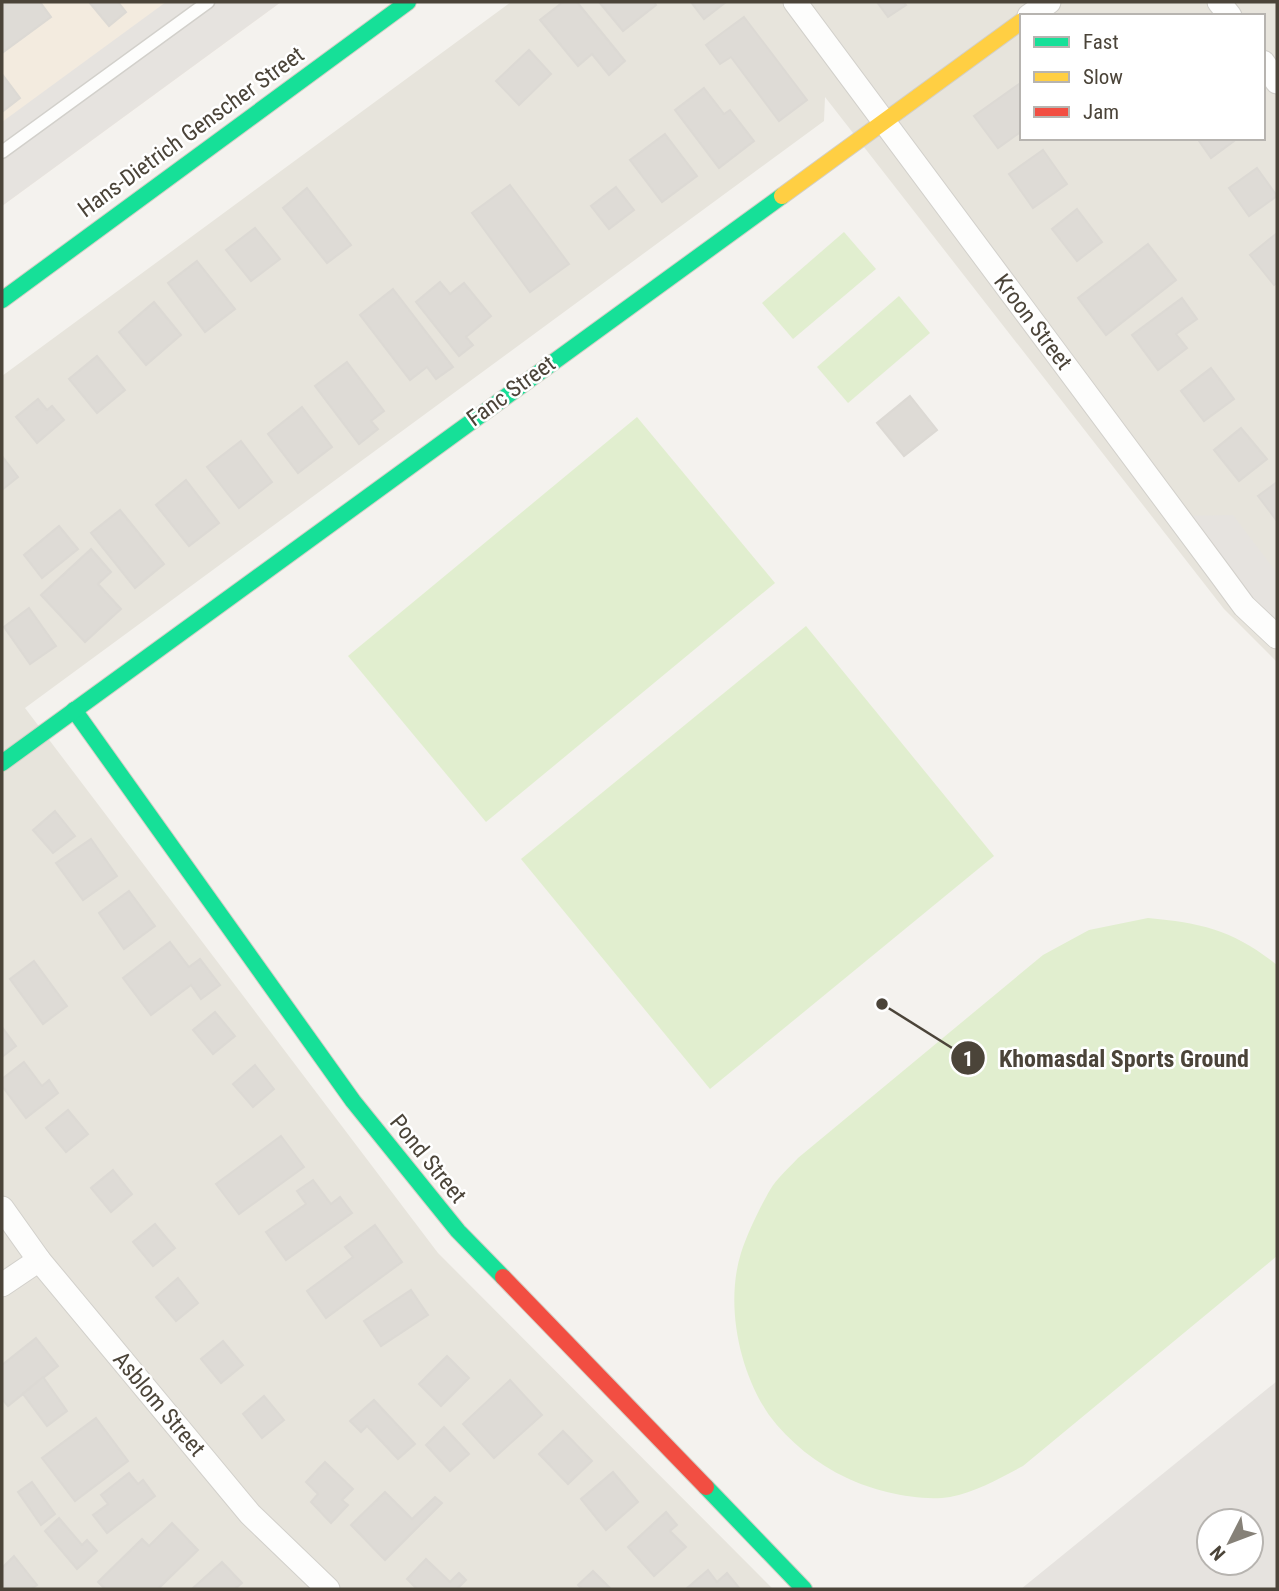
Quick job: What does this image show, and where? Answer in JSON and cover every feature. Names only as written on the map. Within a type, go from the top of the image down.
[{"type":"street","name":"Hans-Dietrich Genscher Street","points":[[2,300],[408,2]]},
{"type":"street","name":"Kroon Street","points":[[795,2],[1238,597],[1277,637]]},
{"type":"street","points":[[1032,14],[1049,2]]},
{"type":"street","name":"Fanc Street","points":[[2,763],[1020,22]]},
{"type":"street","points":[[1265,65],[1277,82]]},
{"type":"street","name":"Pond Street","points":[[74,710],[353,1101],[418,1183],[467,1241],[804,1589]]},
{"type":"street","name":"Asblom Street","points":[[2,1208],[39,1260],[250,1514],[328,1589]]},
{"type":"street","points":[[2,1285],[39,1260]]},
{"type":"lane","points":[[2,152],[208,2]]},
{"type":"shaded area","points":[[2,2],[281,2],[2,206]]},
{"type":"shaded area","points":[[166,2],[281,2],[2,206],[2,122]]},
{"type":"shaded area","points":[[511,2],[1277,2],[1277,662],[1224,609],[825,97],[824,121],[25,708],[438,1253],[773,1589],[2,1589],[2,376]]},
{"type":"shaded area","points":[[1233,515],[1277,573],[1277,637],[1177,516]]},
{"type":"shaded area","points":[[1277,1381],[1277,1589],[1021,1589]]},
{"type":"green space","points":[[844,232],[876,269],[793,339],[762,303]]},
{"type":"green space","points":[[899,296],[930,333],[848,403],[817,367]]},
{"type":"green space","points":[[637,417],[775,583],[486,822],[348,656]]},
{"type":"green space","points":[[806,626],[994,856],[710,1089],[521,859]]},
{"type":"green space","points":[[1148,918],[1216,930],[1246,944],[1277,965],[1277,1256],[1023,1466],[997,1480],[960,1495],[925,1498],[884,1491],[858,1483],[836,1472],[814,1459],[777,1425],[759,1397],[743,1358],[735,1315],[736,1273],[741,1253],[766,1197],[776,1181],[798,1158],[1043,955],[1089,930]]},
{"type":"building","points":[[2,2],[40,2],[51,17],[2,53]]},
{"type":"building","points":[[89,2],[118,2],[126,12],[109,26]]},
{"type":"building","points":[[563,2],[577,2],[625,61],[609,75],[592,54],[578,66],[540,20]]},
{"type":"building","points":[[599,2],[654,2],[656,5],[623,31]]},
{"type":"building","points":[[691,2],[726,2],[704,19]]},
{"type":"building","points":[[877,2],[903,2],[906,5],[888,17]]},
{"type":"building","points":[[744,17],[807,100],[779,121],[731,57],[720,64],[706,45]]},
{"type":"building","points":[[529,50],[551,74],[519,105],[496,81]]},
{"type":"building","points":[[2,74],[20,98],[2,112]]},
{"type":"building","points":[[1020,83],[1020,132],[998,148],[974,116]]},
{"type":"building","points":[[704,88],[724,114],[730,110],[754,141],[719,168],[675,110]]},
{"type":"building","points":[[665,134],[697,176],[662,202],[630,160]]},
{"type":"building","points":[[1198,140],[1233,140],[1234,141],[1211,158]]},
{"type":"building","points":[[1043,150],[1067,184],[1033,208],[1009,174]]},
{"type":"building","points":[[1257,168],[1277,196],[1249,216],[1229,188]]},
{"type":"building","points":[[510,185],[569,264],[530,292],[472,213]]},
{"type":"building","points":[[616,187],[634,210],[609,229],[591,206]]},
{"type":"building","points":[[307,188],[351,245],[327,263],[283,208]]},
{"type":"building","points":[[1077,209],[1102,242],[1077,261],[1052,229]]},
{"type":"building","points":[[255,228],[280,259],[251,281],[226,250]]},
{"type":"building","points":[[1277,233],[1277,283],[1274,285],[1250,255]]},
{"type":"building","points":[[1148,244],[1176,280],[1106,335],[1078,298]]},
{"type":"building","points":[[197,261],[235,309],[205,332],[168,283]]},
{"type":"building","points":[[440,282],[450,294],[464,283],[491,316],[466,337],[473,345],[459,356],[416,302]]},
{"type":"building","points":[[393,289],[453,367],[436,379],[427,367],[410,380],[360,315]]},
{"type":"building","points":[[1182,298],[1197,319],[1176,334],[1187,348],[1158,370],[1132,335]]},
{"type":"building","points":[[154,302],[181,335],[146,365],[119,332]]},
{"type":"building","points":[[97,356],[125,390],[97,413],[69,379]]},
{"type":"building","points":[[347,362],[384,411],[371,421],[378,429],[359,444],[315,386]]},
{"type":"building","points":[[1211,368],[1234,399],[1204,421],[1181,391]]},
{"type":"building","points":[[910,396],[937,430],[904,456],[877,423]]},
{"type":"building","points":[[38,399],[47,410],[52,406],[64,420],[37,443],[16,417]]},
{"type":"building","points":[[302,407],[332,447],[298,473],[268,434]]},
{"type":"building","points":[[1241,428],[1267,459],[1239,481],[1214,450]]},
{"type":"building","points":[[241,441],[272,482],[239,508],[207,467]]},
{"type":"building","points":[[2,456],[18,477],[2,490]]},
{"type":"building","points":[[186,480],[219,523],[189,546],[156,505]]},
{"type":"building","points":[[1277,482],[1277,521],[1258,496]]},
{"type":"building","points":[[120,510],[164,564],[135,588],[91,533]]},
{"type":"building","points":[[59,526],[78,549],[42,578],[24,555]]},
{"type":"building","points":[[91,549],[111,572],[98,584],[121,609],[85,642],[41,595]]},
{"type":"building","points":[[29,608],[56,646],[30,664],[4,627]]},
{"type":"building","points":[[55,811],[75,836],[53,853],[33,830]]},
{"type":"building","points":[[91,839],[117,876],[83,900],[56,863]]},
{"type":"building","points":[[129,891],[155,926],[124,949],[99,913]]},
{"type":"building","points":[[170,942],[189,967],[200,959],[220,985],[201,999],[191,985],[151,1015],[123,978]]},
{"type":"building","points":[[34,961],[67,1006],[43,1024],[10,979]]},
{"type":"building","points":[[215,1012],[235,1036],[213,1054],[193,1030]]},
{"type":"building","points":[[2,1027],[16,1046],[2,1057]]},
{"type":"building","points":[[24,1062],[42,1086],[49,1080],[58,1093],[26,1118],[2,1086],[2,1079]]},
{"type":"building","points":[[255,1065],[274,1089],[253,1107],[233,1084]]},
{"type":"building","points":[[68,1110],[88,1134],[66,1152],[46,1128]]},
{"type":"building","points":[[281,1136],[304,1167],[239,1214],[216,1184]]},
{"type":"building","points":[[113,1170],[132,1194],[111,1212],[91,1188]]},
{"type":"building","points":[[313,1180],[331,1204],[340,1197],[352,1213],[286,1260],[266,1232],[306,1204],[297,1191]]},
{"type":"building","points":[[155,1224],[175,1248],[153,1266],[133,1242]]},
{"type":"building","points":[[375,1225],[402,1262],[326,1318],[307,1291],[353,1257],[345,1247]]},
{"type":"building","points":[[178,1278],[198,1303],[176,1321],[156,1297]]},
{"type":"building","points":[[411,1290],[428,1315],[381,1346],[364,1321]]},
{"type":"building","points":[[36,1338],[58,1366],[8,1406],[2,1399],[2,1365]]},
{"type":"building","points":[[223,1341],[243,1365],[221,1383],[201,1359]]},
{"type":"building","points":[[447,1356],[469,1378],[441,1406],[419,1384]]},
{"type":"building","points":[[43,1377],[67,1411],[47,1426],[23,1394]]},
{"type":"building","points":[[510,1380],[542,1415],[494,1458],[463,1424]]},
{"type":"building","points":[[264,1396],[284,1420],[262,1438],[243,1414]]},
{"type":"building","points":[[374,1400],[415,1444],[398,1459],[367,1426],[361,1432],[350,1421]]},
{"type":"building","points":[[96,1418],[128,1461],[75,1501],[42,1458]]},
{"type":"building","points":[[444,1427],[469,1454],[450,1471],[426,1445]]},
{"type":"building","points":[[563,1431],[592,1461],[568,1484],[539,1454]]},
{"type":"building","points":[[325,1462],[353,1489],[342,1500],[348,1505],[331,1523],[311,1502],[318,1494],[306,1482]]},
{"type":"building","points":[[613,1472],[638,1502],[606,1530],[581,1499]]},
{"type":"building","points":[[129,1473],[138,1484],[143,1480],[155,1496],[107,1533],[93,1515],[108,1504],[101,1495]]},
{"type":"building","points":[[32,1482],[55,1514],[41,1525],[18,1492]]},
{"type":"building","points":[[385,1492],[412,1519],[435,1497],[442,1503],[385,1560],[351,1525]]},
{"type":"building","points":[[666,1512],[677,1525],[670,1531],[686,1547],[654,1576],[628,1547]]},
{"type":"building","points":[[59,1518],[82,1545],[87,1540],[97,1551],[77,1569],[45,1531]]},
{"type":"building","points":[[172,1523],[198,1550],[158,1589],[105,1589],[98,1582],[142,1539],[149,1546]]},
{"type":"building","points":[[14,1556],[37,1585],[31,1589],[2,1589],[2,1568]]},
{"type":"building","points":[[426,1559],[450,1582],[459,1573],[466,1580],[457,1589],[417,1589],[407,1579]]},
{"type":"building","points":[[222,1562],[242,1583],[235,1589],[192,1589]]},
{"type":"building","points":[[708,1570],[717,1582],[727,1573],[740,1589],[686,1589]]},
{"type":"building","points":[[593,1571],[611,1589],[582,1589],[578,1585]]},
{"type":"traffic: fast","points":[[2,300],[408,2]]},
{"type":"traffic: fast","points":[[2,763],[782,196]]},
{"type":"traffic: fast","points":[[74,710],[353,1101],[458,1231],[503,1277]]},
{"type":"traffic: fast","points":[[706,1487],[804,1589]]},
{"type":"traffic: slow","points":[[782,196],[1020,22]]},
{"type":"traffic: jam","points":[[503,1277],[706,1487]]},
{"type":"place","name":"Khomasdal Sports Ground","points":[[882,1004]]}]
